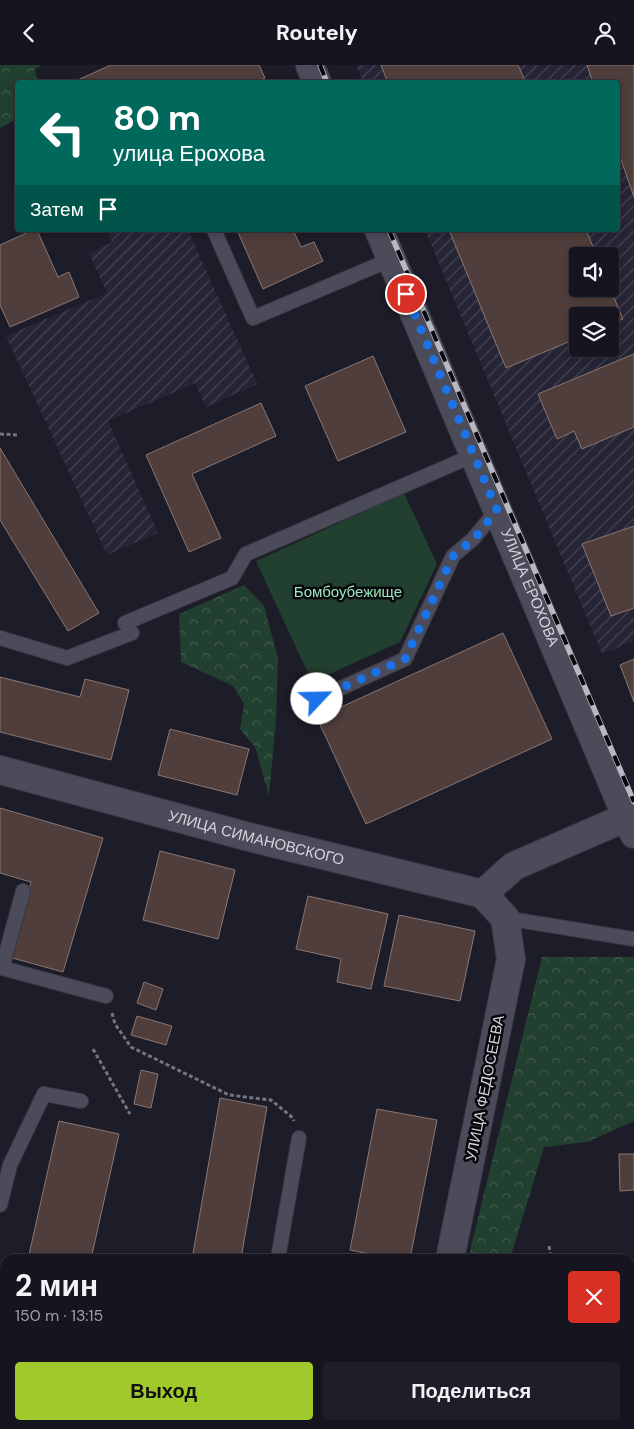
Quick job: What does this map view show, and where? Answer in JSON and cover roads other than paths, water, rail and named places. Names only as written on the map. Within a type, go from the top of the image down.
[{"type":"street","points":[[310,65],[316,80]]},
{"type":"street","name":"УЛИЦА ЕРОХОВА","points":[[380,232],[630,826]]},
{"type":"street","name":"УЛИЦА СИМАНОВСКОГО","points":[[0,770],[249,837],[483,894]]},
{"type":"street","points":[[505,918],[483,894],[514,866],[630,826]]},
{"type":"street","name":"УЛИЦА ФЕДОСЕЕВА","points":[[451,1254],[511,959],[505,918]]},
{"type":"lane","points":[[215,232],[254,318],[392,259]]},
{"type":"lane","points":[[0,638],[67,658],[232,578],[246,554],[474,455]]},
{"type":"lane","points":[[317,699],[405,659],[453,556],[474,539],[497,510]]},
{"type":"lane","points":[[23,891],[2,968],[109,1002]]},
{"type":"lane","points":[[505,918],[634,939]]},
{"type":"lane","points":[[0,1205],[10,1165],[44,1094],[81,1101]]},
{"type":"lane","points":[[281,1254],[299,1138]]},
{"type":"railway","points":[[320,65],[326,80]]},
{"type":"railway","points":[[390,232],[634,802]]},
{"type":"park label","name":"Бомбоубежище","points":[[348,592]]}]
